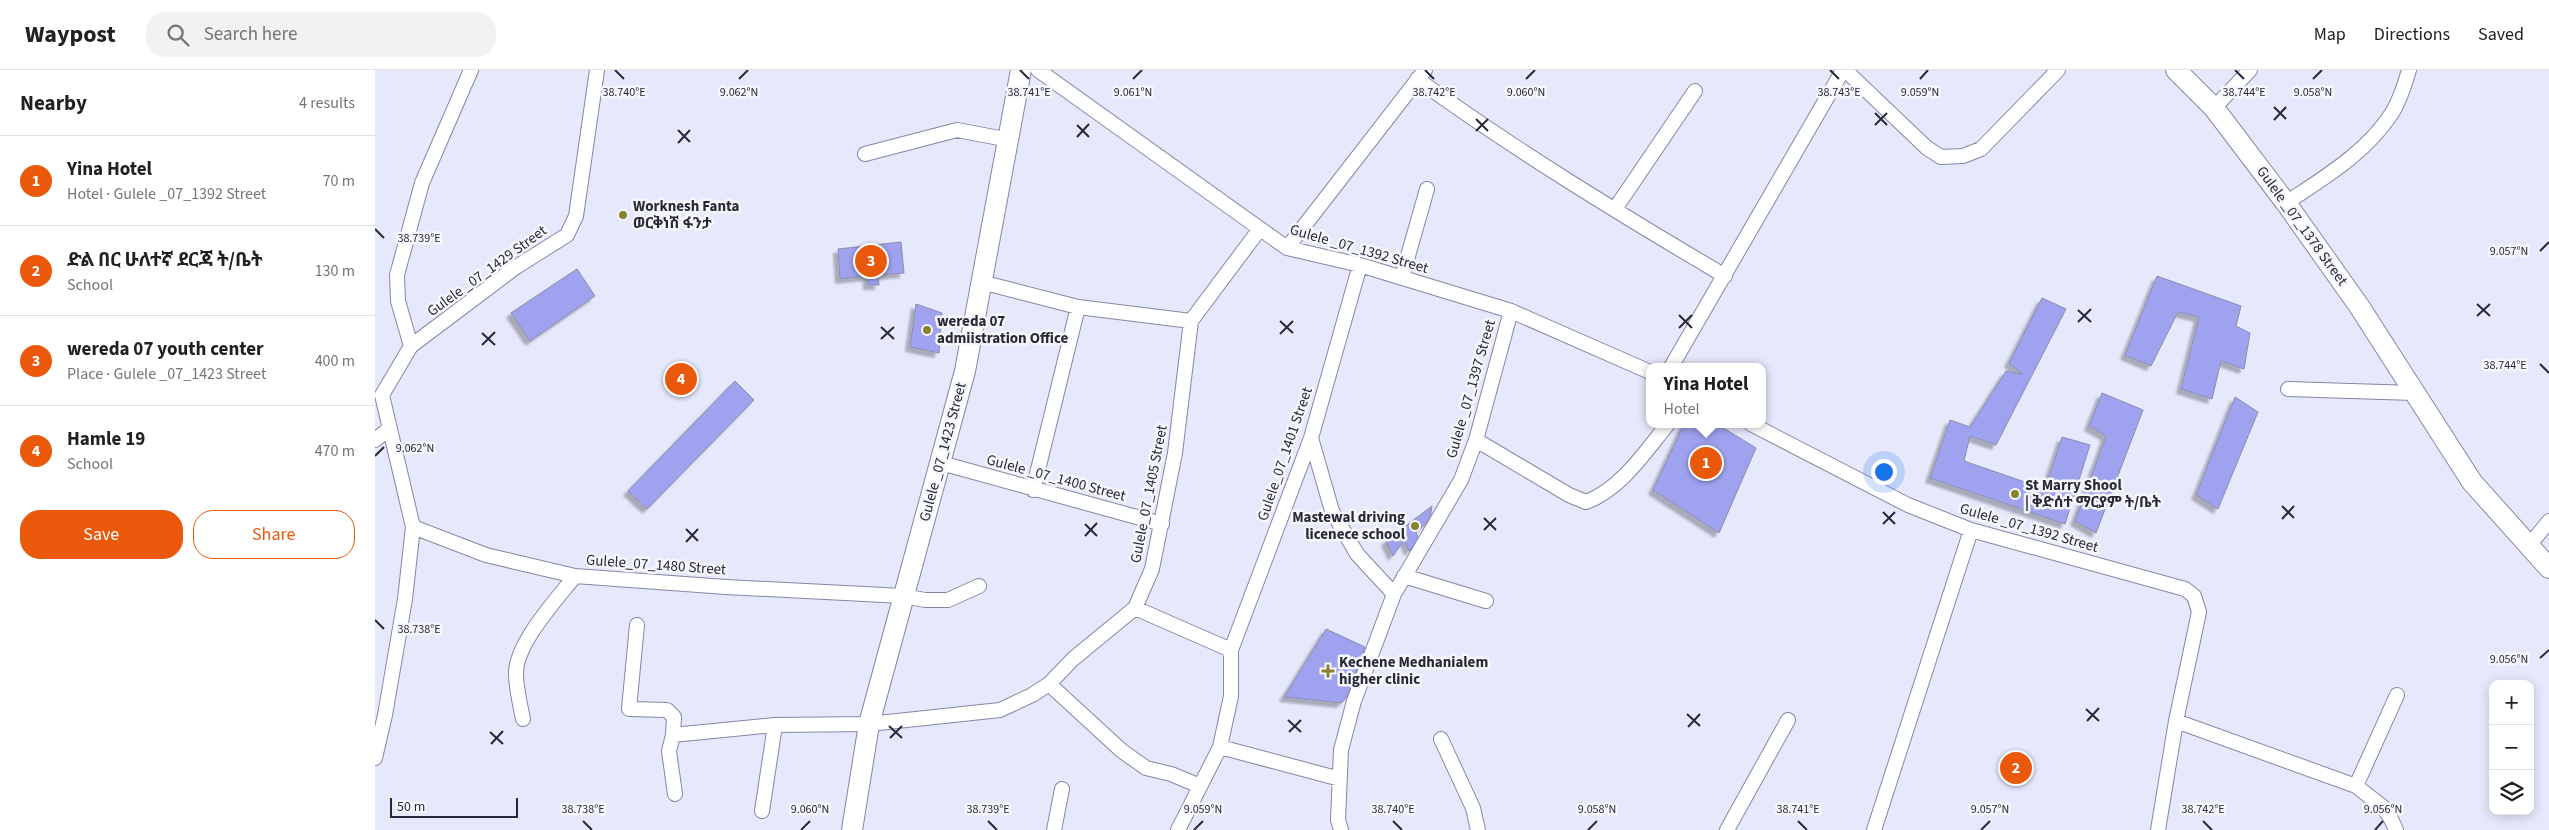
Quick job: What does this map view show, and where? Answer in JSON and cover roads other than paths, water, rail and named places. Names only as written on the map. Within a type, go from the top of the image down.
[{"type":"main road","name":"Gulele _07_1423 Street","points":[[856,829],[869,724],[965,371],[1010,140],[1021,70]]},
{"type":"main road","name":"Gulele _07_1378 Street","points":[[2176,70],[2214,108],[2286,203],[2359,306],[2473,482],[2528,547],[2549,568]]},
{"type":"street","points":[[375,758],[380,712],[405,599],[413,527],[379,394],[411,346],[398,301],[397,275],[421,183],[471,70]]},
{"type":"street","name":"Gulele _07_1429 Street","points":[[411,346],[516,267],[567,235],[576,216],[597,70]]},
{"type":"street","name":"Gulele _07_1392 Street","points":[[1038,70],[1259,230],[1287,248],[1360,264],[1511,311],[1646,370]]},
{"type":"street","points":[[1673,363],[1845,70],[1927,148],[1941,156],[1963,156],[1981,149],[2058,70]]},
{"type":"street","points":[[2214,108],[2250,70]]},
{"type":"street","points":[[2286,203],[2358,154],[2371,140],[2393,112],[2409,70]]},
{"type":"street","points":[[1287,248],[1421,74],[1463,112],[1615,209],[1725,276]]},
{"type":"street","points":[[1615,209],[1695,91]]},
{"type":"street","points":[[865,154],[957,130],[1010,140]]},
{"type":"street","points":[[1402,277],[1427,189]]},
{"type":"street","points":[[981,282],[1078,307],[1191,321],[1259,230]]},
{"type":"street","name":"Gulele_07_1401 Street","points":[[1178,830],[1220,747],[1231,696],[1231,650],[1311,438],[1360,264]]},
{"type":"street","points":[[1033,490],[1078,307]]},
{"type":"street","name":"Gulele _07_1397 Street","points":[[1341,830],[1338,820],[1341,750],[1354,701],[1394,594],[1461,480],[1476,440],[1511,311]]},
{"type":"street","name":"Gulele_07_1405 Street","points":[[673,735],[775,725],[869,724],[1000,710],[1032,695],[1049,684],[1073,659],[1135,608],[1152,569],[1163,524],[1175,453],[1191,321]]},
{"type":"street","points":[[2288,389],[2414,393]]},
{"type":"street","points":[[1476,440],[1569,495],[1587,502],[1597,498],[1629,472],[1665,428]]},
{"type":"street","name":"Gulele _07_1392 Street","points":[[1759,428],[1908,505],[1971,530],[2185,589],[2194,596],[2199,612],[2176,721]]},
{"type":"street","points":[[375,440],[389,429]]},
{"type":"street","points":[[1311,438],[1332,511],[1357,554],[1394,594]]},
{"type":"street","name":"Gulele _07_1400 Street","points":[[941,463],[1033,490],[1163,524]]},
{"type":"street","points":[[2528,547],[2549,521]]},
{"type":"street","name":"Gulele_07_1480 Street","points":[[413,527],[486,555],[575,576],[948,600],[979,586]]},
{"type":"street","points":[[1874,830],[1971,530]]},
{"type":"street","points":[[523,719],[516,674],[518,657],[550,608],[575,576]]},
{"type":"street","points":[[1404,576],[1486,601]]},
{"type":"street","points":[[1135,608],[1231,650]]},
{"type":"street","points":[[637,625],[629,709],[667,710],[674,717],[673,735],[669,751],[675,794]]},
{"type":"street","points":[[1049,684],[1122,751],[1146,768],[1171,774],[1199,786]]},
{"type":"street","points":[[2356,786],[2397,696]]},
{"type":"street","points":[[1727,830],[1788,720]]},
{"type":"street","points":[[2158,830],[2176,721],[2356,786],[2383,807],[2391,819],[2395,830]]},
{"type":"street","points":[[762,811],[775,725]]},
{"type":"street","points":[[1441,739],[1473,808],[1478,830]]},
{"type":"street","points":[[1220,747],[1340,779]]},
{"type":"street","points":[[1054,830],[1062,789]]},
{"type":"place","name":"Worknesh Fanta ወርቅነሽ ፋንታ","points":[[623,215]]},
{"type":"place","name":"wereda 07 youth center","points":[[871,261]]},
{"type":"place","name":"wereda 07 admiistration Office","points":[[927,330]]},
{"type":"place","name":"Hamle 19","points":[[681,379]]},
{"type":"place","name":"Yina Hotel","points":[[1706,463]]},
{"type":"place","name":"St Marry Shool | ቅድሰተ ማርያም ት/ቤት","points":[[2015,494]]},
{"type":"place","name":"Mastewal driving licenece school","points":[[1415,526]]},
{"type":"place","name":"Kechene Medhanialem higher clinic","points":[[1328,671]]},
{"type":"place","name":"ድል በር ሁለተኛ ደርጃ ት/ቤት","points":[[2016,768]]}]
